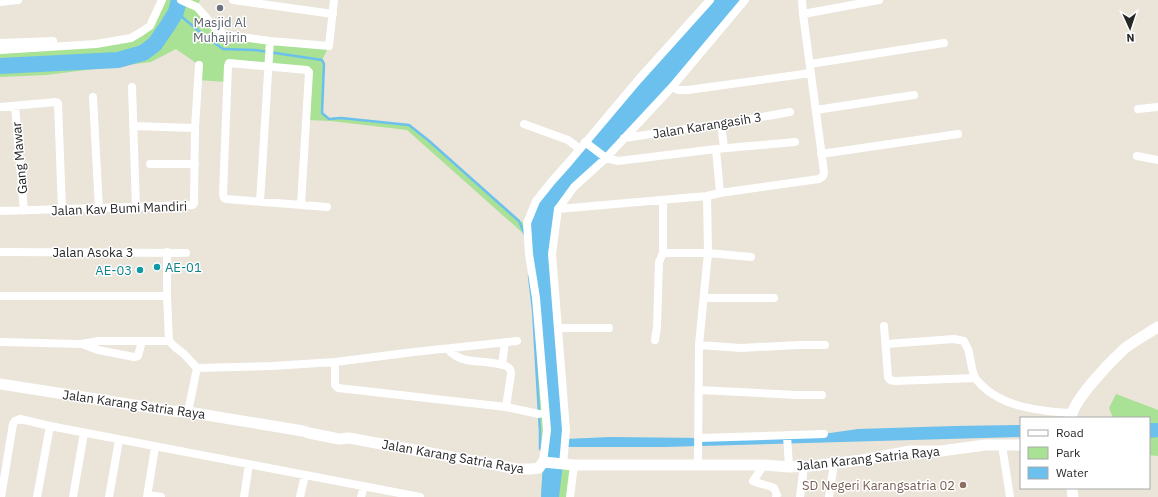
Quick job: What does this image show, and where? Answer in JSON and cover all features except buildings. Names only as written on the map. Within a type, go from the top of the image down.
[{"type":"street","points":[[0,2],[18,0]]},
{"type":"street","points":[[0,50],[96,44],[131,38],[150,26],[162,0]]},
{"type":"street","points":[[180,0],[196,4],[216,29],[227,35],[270,42],[329,46],[334,0]]},
{"type":"street","points":[[233,0],[333,14]]},
{"type":"street","points":[[543,462],[547,430],[536,298],[527,223],[530,213],[552,181],[638,79],[710,0]]},
{"type":"street","points":[[570,497],[552,254],[558,209],[574,187],[606,158],[672,87],[745,0]]},
{"type":"street","points":[[558,209],[707,196],[819,178],[823,176],[824,172],[802,0]]},
{"type":"street","points":[[803,14],[849,3],[879,0]]},
{"type":"street","points":[[0,43],[92,39]]},
{"type":"street","points":[[260,202],[270,42]]},
{"type":"street","points":[[810,64],[944,43]]},
{"type":"street","points":[[301,205],[309,72],[307,70],[269,65],[229,63],[223,196],[226,199],[260,202],[328,207]]},
{"type":"street","name":"Jalan Kav Bumi Mandiri","points":[[0,211],[192,206],[194,202],[195,128],[199,65]]},
{"type":"street","points":[[672,87],[678,90],[688,90],[811,73]]},
{"type":"street","points":[[132,87],[136,208]]},
{"type":"street","points":[[816,110],[914,95]]},
{"type":"street","points":[[92,97],[99,209]]},
{"type":"street","points":[[0,107],[58,103],[62,210]]},
{"type":"street","name":"Gang Mawar","points":[[15,106],[24,211]]},
{"type":"street","points":[[1138,109],[1158,107]]},
{"type":"street","name":"Jalan Karangasih 3","points":[[624,138],[790,112]]},
{"type":"street","points":[[524,124],[583,145],[606,158],[618,161],[795,142]]},
{"type":"street","points":[[720,193],[721,124]]},
{"type":"street","points":[[133,126],[195,128]]},
{"type":"street","points":[[821,154],[958,134]]},
{"type":"street","points":[[1137,156],[1158,160]]},
{"type":"street","points":[[150,164],[195,164]]},
{"type":"street","points":[[698,465],[699,345],[708,253],[707,196]]},
{"type":"street","points":[[655,340],[659,262],[663,253],[664,200]]},
{"type":"street","name":"Jalan Asoka 3","points":[[0,252],[186,252]]},
{"type":"street","points":[[167,252],[167,296],[170,341],[197,368],[272,366],[335,362],[517,341]]},
{"type":"street","points":[[663,253],[708,253],[751,257]]},
{"type":"street","points":[[0,296],[167,296]]},
{"type":"street","points":[[704,298],[774,298]]},
{"type":"street","points":[[884,326],[888,377],[890,380],[895,382],[975,378]]},
{"type":"street","points":[[886,344],[954,339],[964,341],[968,348],[975,378],[990,393],[1007,402],[1070,416],[1084,392],[1124,349],[1158,327]]},
{"type":"street","points":[[558,328],[609,328]]},
{"type":"street","points":[[0,342],[81,344],[99,341],[170,341]]},
{"type":"street","points":[[81,344],[98,350],[134,357],[138,356],[139,354],[142,341]]},
{"type":"street","points":[[502,365],[505,342]]},
{"type":"street","points":[[699,345],[741,348],[798,345],[825,346]]},
{"type":"street","points":[[448,349],[454,354],[467,360],[508,367],[511,374],[506,407]]},
{"type":"street","points":[[335,362],[335,384],[338,388],[506,407],[539,414]]},
{"type":"street","points":[[188,412],[197,368]]},
{"type":"street","name":"Jalan Karang Satria Raya","points":[[0,384],[165,410],[188,412],[303,431],[309,434],[339,439],[349,438],[517,469],[538,468],[543,462],[568,465],[764,465],[789,467],[834,464],[910,452],[941,451],[984,445],[1020,446]]},
{"type":"street","points":[[699,390],[822,395]]},
{"type":"street","points":[[1,497],[13,424],[15,421],[20,419],[118,440],[420,497]]},
{"type":"street","points":[[37,497],[50,426]]},
{"type":"street","points":[[73,497],[84,433]]},
{"type":"street","points":[[698,438],[824,434]]},
{"type":"street","points":[[787,435],[789,467]]},
{"type":"street","points":[[108,497],[118,440]]},
{"type":"street","points":[[1002,445],[1010,497]]},
{"type":"street","points":[[155,447],[147,496],[161,497]]},
{"type":"street","points":[[244,497],[249,464]]},
{"type":"street","points":[[829,497],[834,464]]},
{"type":"street","points":[[764,465],[753,481],[760,485],[766,485],[774,488],[777,495],[776,497]]},
{"type":"street","points":[[800,497],[804,466]]},
{"type":"street","points":[[300,497],[305,475]]},
{"type":"street","points":[[362,497],[364,486]]},
{"type":"green space","points":[[162,0],[200,0],[197,7],[227,35],[329,46],[322,60],[324,64],[322,113],[329,119],[341,118],[409,125],[519,221],[527,223],[546,442],[574,465],[569,497],[541,497],[543,462],[540,449],[533,309],[525,235],[407,130],[331,121],[306,120],[309,73],[231,63],[227,82],[198,80],[199,65],[176,49],[151,62],[46,75],[0,77],[0,50],[96,44],[141,32]]},
{"type":"green space","points":[[1116,394],[1158,410],[1158,456],[1150,455],[1150,417],[1113,417],[1109,408]]},
{"type":"water","points":[[710,0],[745,0],[558,209],[554,229],[565,439],[610,437],[701,438],[823,434],[858,429],[1020,425],[1020,437],[664,447],[565,447],[559,497],[541,497],[546,442],[529,254],[530,213],[536,201]]},
{"type":"water","points":[[1150,423],[1158,423],[1158,437],[1150,438]]},
{"type":"waterway","points":[[0,66],[118,60],[143,53],[155,44],[168,25],[176,12],[179,0]]},
{"type":"waterway","points":[[176,12],[223,49],[255,50],[322,60],[324,64],[322,113],[329,119],[341,118],[409,125],[519,221],[525,235]]},
{"type":"waterway","points":[[529,276],[533,309],[540,449]]},
{"type":"place","name":"Masjid Al Muhajirin","points":[[220,8]]},
{"type":"place","name":"AE-01","points":[[157,267]]},
{"type":"place","name":"AE-03","points":[[140,270]]},
{"type":"place","name":"SD Negeri Karangsatria 02","points":[[963,485]]}]
